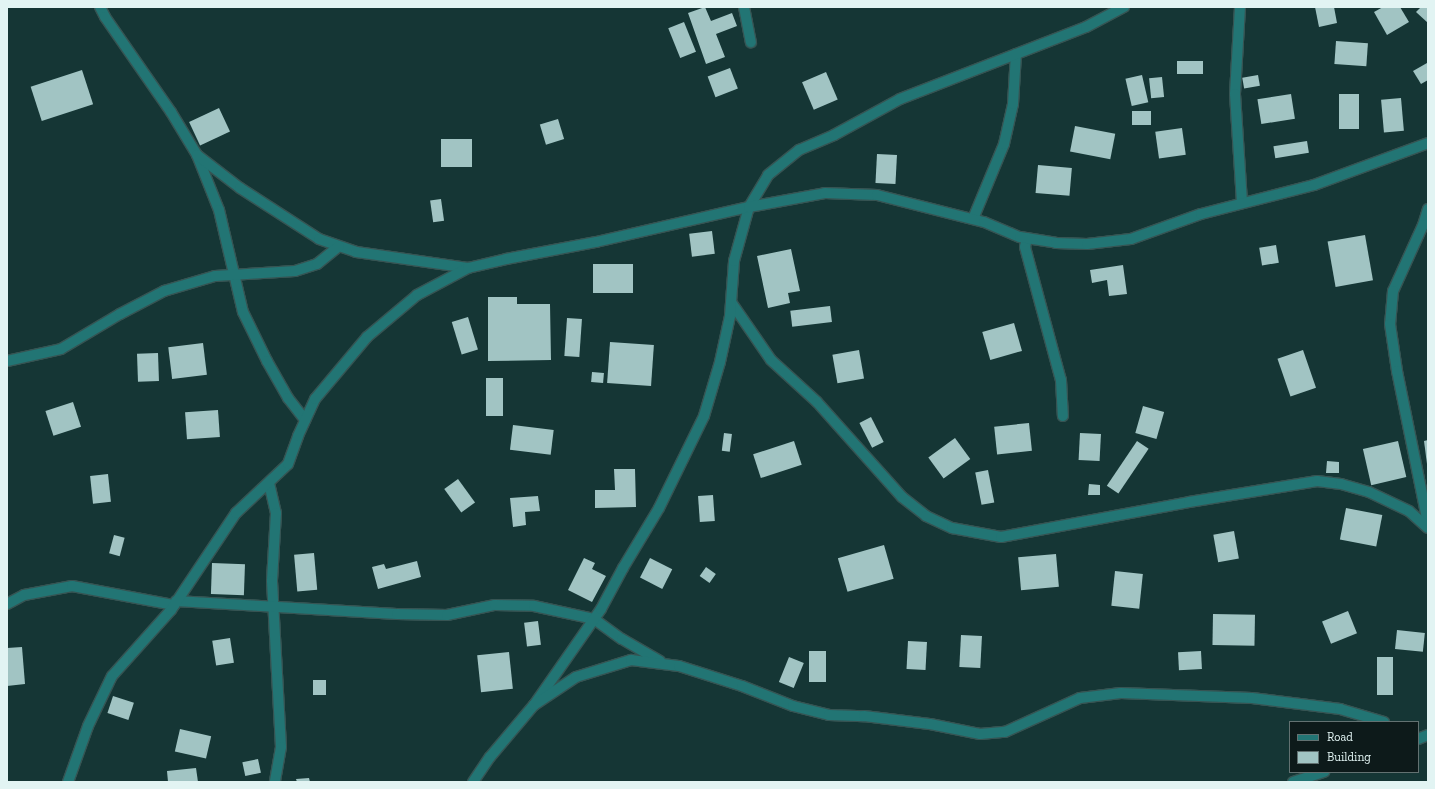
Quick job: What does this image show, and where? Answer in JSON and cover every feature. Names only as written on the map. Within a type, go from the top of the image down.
[{"type":"street","points":[[100,7],[105,17],[171,112],[197,155],[219,210],[234,275],[247,319],[267,361],[288,398],[305,420]]},
{"type":"street","points":[[744,7],[751,42]]},
{"type":"street","points":[[473,782],[490,757],[534,705],[594,619],[660,508],[704,416],[720,362],[731,302],[734,261],[749,206],[768,175],[799,150],[834,135],[900,99],[1086,27],[1124,7]]},
{"type":"street","points":[[1240,7],[1235,94],[1242,204]]},
{"type":"street","points":[[973,220],[1004,144],[1013,104],[1016,54]]},
{"type":"street","points":[[68,782],[88,726],[112,676],[175,603],[236,513],[288,464],[315,399],[367,336],[417,295],[468,268],[506,259],[596,242],[749,206],[825,193],[877,195],[973,220],[1027,238],[1056,243],[1087,244],[1131,238],[1201,214],[1314,185],[1428,144]]},
{"type":"street","points":[[197,155],[253,197],[319,239],[356,252],[468,268]]},
{"type":"street","points":[[1428,209],[1423,225],[1393,291],[1390,324],[1397,371],[1428,524]]},
{"type":"street","points":[[1027,238],[1025,247],[1061,380],[1063,416]]},
{"type":"street","points":[[7,362],[61,349],[120,314],[164,291],[215,276],[295,271],[317,264],[339,246]]},
{"type":"street","points":[[731,302],[771,360],[817,402],[902,497],[926,516],[952,528],[1001,537],[1189,502],[1317,481],[1341,484],[1369,492],[1409,512],[1428,528]]},
{"type":"street","points":[[269,483],[276,513],[272,581],[281,747],[275,782]]},
{"type":"street","points":[[7,604],[24,595],[72,586],[175,603],[397,614],[447,615],[495,605],[534,606],[594,619],[622,639],[665,664]]},
{"type":"street","points":[[534,705],[576,677],[630,660],[679,666],[742,686],[793,706],[829,715],[864,716],[930,724],[980,734],[1005,732],[1080,698],[1121,693],[1252,698],[1340,709],[1381,721]]},
{"type":"street","points":[[1419,732],[1428,735],[1419,739]]},
{"type":"street","points":[[1293,782],[1321,773]]},
{"type":"building","points":[[705,7],[711,21],[732,13],[737,26],[716,34],[725,57],[706,64],[688,13]]},
{"type":"building","points":[[1315,7],[1334,7],[1337,23],[1319,27]]},
{"type":"building","points":[[1383,7],[1400,7],[1409,22],[1387,35],[1374,12]]},
{"type":"building","points":[[1421,7],[1428,7],[1428,23],[1416,12]]},
{"type":"building","points":[[684,22],[696,52],[680,58],[668,28]]},
{"type":"building","points":[[1336,41],[1368,43],[1366,66],[1334,64]]},
{"type":"building","points":[[1177,61],[1203,61],[1203,74],[1177,74]]},
{"type":"building","points":[[1427,63],[1428,80],[1421,84],[1413,71]]},
{"type":"building","points":[[730,68],[738,89],[715,97],[708,77]]},
{"type":"building","points":[[82,70],[93,104],[42,121],[31,87]]},
{"type":"building","points":[[826,72],[838,100],[814,110],[802,82]]},
{"type":"building","points":[[1142,75],[1148,102],[1132,106],[1125,79]]},
{"type":"building","points":[[1258,75],[1260,86],[1244,89],[1242,78]]},
{"type":"building","points":[[1162,77],[1164,97],[1151,98],[1149,78]]},
{"type":"building","points":[[1291,94],[1295,119],[1261,124],[1257,99]]},
{"type":"building","points":[[1339,94],[1359,94],[1359,129],[1339,129]]},
{"type":"building","points":[[1401,98],[1404,131],[1384,133],[1381,100]]},
{"type":"building","points":[[219,108],[230,132],[200,146],[189,122]]},
{"type":"building","points":[[1132,111],[1151,111],[1151,125],[1132,125]]},
{"type":"building","points":[[558,119],[564,139],[546,145],[540,125]]},
{"type":"building","points":[[1075,126],[1115,134],[1110,159],[1070,152]]},
{"type":"building","points":[[1182,128],[1186,155],[1159,158],[1155,132]]},
{"type":"building","points":[[441,139],[472,139],[472,167],[441,167]]},
{"type":"building","points":[[1307,141],[1309,153],[1275,158],[1273,146]]},
{"type":"building","points":[[877,154],[897,155],[895,184],[875,183]]},
{"type":"building","points":[[1038,165],[1072,168],[1069,196],[1036,193]]},
{"type":"building","points":[[441,199],[444,221],[433,222],[430,201]]},
{"type":"building","points":[[712,231],[715,254],[692,257],[689,234]]},
{"type":"building","points":[[1365,235],[1373,280],[1336,287],[1328,242]]},
{"type":"building","points":[[1276,245],[1279,263],[1262,265],[1259,248]]},
{"type":"building","points":[[791,249],[800,291],[788,293],[790,303],[768,308],[757,256]]},
{"type":"building","points":[[593,264],[633,264],[633,293],[593,293]]},
{"type":"building","points":[[1123,265],[1127,294],[1109,296],[1107,280],[1092,283],[1090,270]]},
{"type":"building","points":[[488,297],[517,297],[517,304],[550,304],[551,360],[488,361]]},
{"type":"building","points":[[830,306],[832,322],[792,327],[790,311]]},
{"type":"building","points":[[468,317],[478,350],[462,354],[452,322]]},
{"type":"building","points":[[567,318],[582,319],[579,357],[564,356]]},
{"type":"building","points":[[1014,323],[1022,351],[990,360],[982,332]]},
{"type":"building","points":[[610,342],[654,345],[651,386],[607,383]]},
{"type":"building","points":[[203,343],[207,375],[172,379],[168,347]]},
{"type":"building","points":[[859,350],[864,379],[837,383],[832,355]]},
{"type":"building","points":[[1303,350],[1316,388],[1290,397],[1277,359]]},
{"type":"building","points":[[158,353],[159,381],[138,382],[137,354]]},
{"type":"building","points":[[592,372],[604,373],[603,383],[591,382]]},
{"type":"building","points":[[486,378],[503,378],[503,416],[486,416]]},
{"type":"building","points":[[73,402],[81,427],[53,436],[45,411]]},
{"type":"building","points":[[1143,406],[1164,412],[1156,439],[1135,433]]},
{"type":"building","points":[[218,410],[220,437],[187,439],[185,412]]},
{"type":"building","points":[[871,417],[884,442],[872,448],[859,423]]},
{"type":"building","points":[[1029,423],[1032,451],[997,455],[994,427]]},
{"type":"building","points":[[513,425],[554,430],[551,455],[510,450]]},
{"type":"building","points":[[724,433],[732,434],[730,452],[722,451]]},
{"type":"building","points":[[1080,433],[1101,434],[1100,461],[1079,460]]},
{"type":"building","points":[[955,438],[970,459],[944,478],[928,457]]},
{"type":"building","points":[[1428,440],[1428,464],[1427,464],[1424,441]]},
{"type":"building","points":[[794,441],[802,465],[761,478],[753,454]]},
{"type":"building","points":[[1137,441],[1149,449],[1118,494],[1107,486]]},
{"type":"building","points":[[1398,441],[1406,477],[1371,485],[1363,449]]},
{"type":"building","points":[[1327,461],[1339,462],[1339,473],[1326,473]]},
{"type":"building","points":[[614,469],[635,469],[636,507],[595,508],[595,490],[615,490]]},
{"type":"building","points":[[988,470],[994,502],[982,505],[975,472]]},
{"type":"building","points":[[108,474],[111,502],[93,504],[90,476]]},
{"type":"building","points":[[458,479],[475,502],[461,512],[444,489]]},
{"type":"building","points":[[1089,484],[1100,485],[1100,495],[1088,495]]},
{"type":"building","points":[[713,495],[715,521],[700,522],[698,496]]},
{"type":"building","points":[[538,496],[540,511],[525,512],[526,525],[513,527],[510,498]]},
{"type":"building","points":[[1346,508],[1382,515],[1376,546],[1340,539]]},
{"type":"building","points":[[1234,531],[1239,559],[1218,562],[1213,535]]},
{"type":"building","points":[[114,535],[125,538],[120,556],[109,553]]},
{"type":"building","points":[[884,545],[894,579],[848,592],[838,558]]},
{"type":"building","points":[[314,553],[317,590],[297,592],[294,555]]},
{"type":"building","points":[[1056,554],[1059,587],[1021,590],[1018,557]]},
{"type":"building","points":[[584,558],[595,563],[592,569],[606,576],[592,602],[568,590]]},
{"type":"building","points":[[650,558],[672,569],[662,589],[640,578]]},
{"type":"building","points":[[417,561],[421,577],[378,589],[372,567],[384,564],[386,569]]},
{"type":"building","points":[[212,563],[245,564],[244,595],[211,594]]},
{"type":"building","points":[[706,567],[716,574],[710,583],[700,576]]},
{"type":"building","points":[[1115,571],[1143,574],[1139,609],[1111,606]]},
{"type":"building","points":[[1348,611],[1357,633],[1331,644],[1322,621]]},
{"type":"building","points":[[1213,614],[1255,615],[1254,646],[1212,645]]},
{"type":"building","points":[[538,621],[541,645],[527,647],[524,623]]},
{"type":"building","points":[[1397,630],[1425,633],[1423,652],[1395,649]]},
{"type":"building","points":[[961,635],[982,636],[980,668],[959,667]]},
{"type":"building","points":[[230,638],[234,663],[216,666],[212,641]]},
{"type":"building","points":[[908,641],[927,642],[926,670],[907,669]]},
{"type":"building","points":[[22,647],[25,684],[7,686],[7,648]]},
{"type":"building","points":[[809,651],[826,651],[826,682],[809,682]]},
{"type":"building","points":[[1201,651],[1202,669],[1179,670],[1178,652]]},
{"type":"building","points":[[509,652],[513,689],[481,692],[477,655]]},
{"type":"building","points":[[789,657],[804,663],[794,688],[779,682]]},
{"type":"building","points":[[1377,657],[1393,657],[1393,695],[1377,695]]},
{"type":"building","points":[[313,680],[326,680],[326,695],[313,695]]},
{"type":"building","points":[[113,696],[134,703],[128,720],[107,713]]},
{"type":"building","points":[[180,729],[211,736],[206,759],[175,751]]},
{"type":"building","points":[[258,759],[261,773],[245,776],[242,762]]},
{"type":"building","points":[[196,768],[198,782],[168,782],[167,771]]},
{"type":"building","points":[[309,778],[310,782],[297,782],[296,779]]}]
